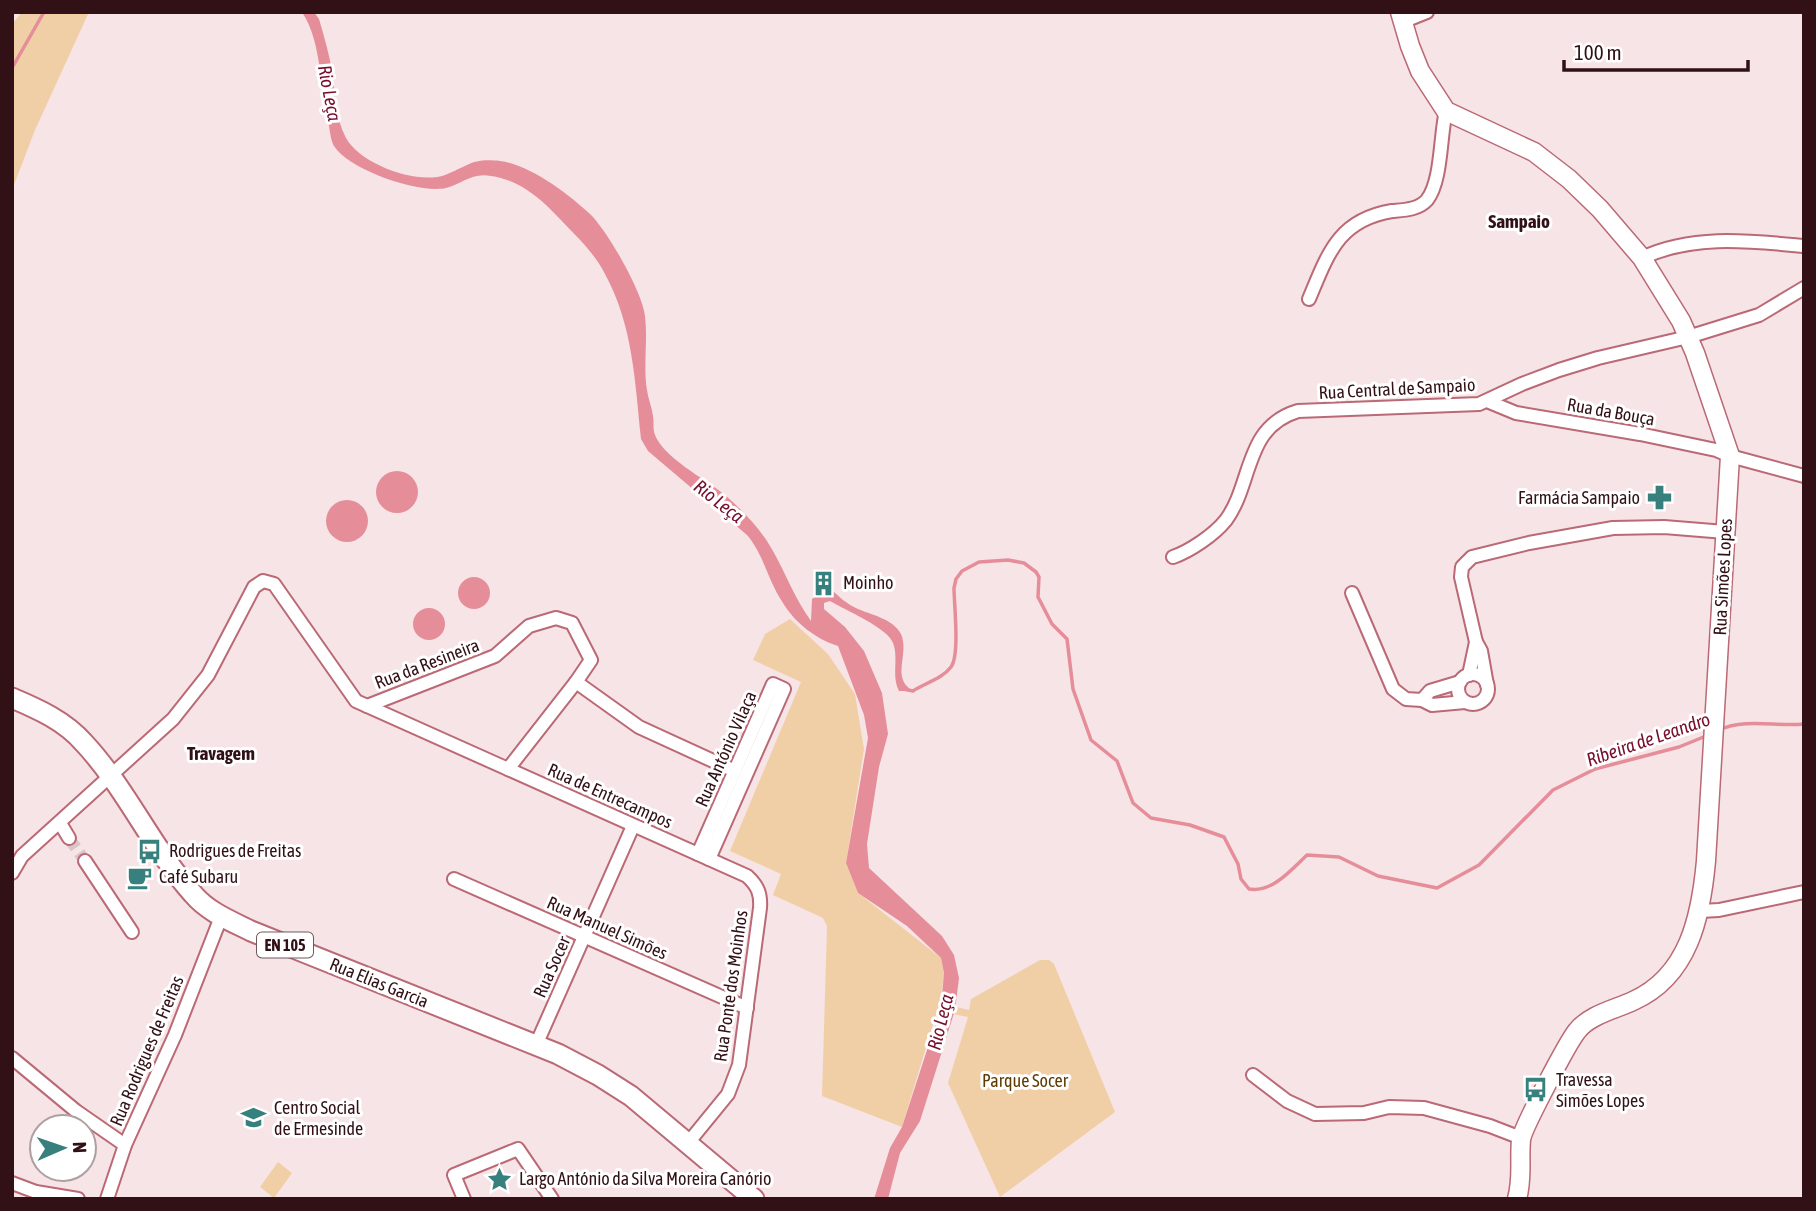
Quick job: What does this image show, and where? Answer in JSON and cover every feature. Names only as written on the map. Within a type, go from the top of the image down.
[{"type":"main road","name":"Rua Elias Garcia","points":[[12,698],[48,713],[83,741],[194,895],[221,917],[536,1045],[598,1075],[631,1096],[749,1197]]},
{"type":"street","points":[[1309,299],[1325,262],[1343,233],[1359,220],[1414,208],[1426,201],[1434,185],[1446,111],[1420,71],[1401,17],[1427,12]]},
{"type":"street","name":"Rua Simões Lopes","points":[[1446,111],[1534,152],[1569,179],[1600,209],[1642,258],[1681,321],[1730,456],[1706,861],[1695,929],[1678,963],[1660,985],[1647,995],[1579,1028],[1572,1037],[1521,1138],[1522,1182],[1517,1199]]},
{"type":"street","points":[[1642,258],[1660,250],[1722,240],[1804,246]]},
{"type":"street","points":[[1800,291],[1804,274]]},
{"type":"street","name":"Rua Central de Sampaio","points":[[1173,557],[1214,532],[1226,520],[1255,447],[1273,425],[1286,415],[1298,411],[1479,404],[1559,370],[1688,337],[1759,315],[1800,291]]},
{"type":"street","name":"Rua da Bouça","points":[[1487,401],[1516,413],[1716,450],[1804,476]]},
{"type":"street","points":[[1352,593],[1393,689],[1406,699],[1422,700],[1432,705],[1465,702],[1475,704],[1484,699],[1487,685],[1461,576],[1462,567],[1472,557],[1539,541],[1614,528],[1664,527],[1725,532]]},
{"type":"street","points":[[12,873],[22,856],[173,719],[208,675],[254,587],[263,582],[274,584],[356,701],[367,706]]},
{"type":"street","name":"Rua da Resineira","points":[[367,706],[495,656],[529,626],[556,618],[572,623],[591,660],[576,682]]},
{"type":"street","points":[[1465,702],[1458,691],[1476,642]]},
{"type":"street","points":[[1422,700],[1430,691],[1464,679],[1482,678],[1487,685]]},
{"type":"street","points":[[508,769],[576,682],[639,727],[735,771]]},
{"type":"street","name":"Rua António Vilaça","points":[[773,684],[784,689],[704,857],[735,771],[773,684]]},
{"type":"street","name":"Rua de Entrecampos","points":[[367,706],[704,857]]},
{"type":"street","points":[[60,823],[69,838]]},
{"type":"street","name":"Rua Socer","points":[[536,1045],[633,825]]},
{"type":"street","name":"Rua Ponte dos Moinhos","points":[[688,1143],[728,1094],[739,1065],[761,896],[756,884],[747,876],[704,857]]},
{"type":"street","points":[[85,861],[132,932]]},
{"type":"street","name":"Rua Manuel Simões","points":[[454,878],[747,1008]]},
{"type":"street","points":[[1700,911],[1731,908],[1804,892]]},
{"type":"street","name":"Rua Rodrigues de Freitas","points":[[108,1196],[125,1145],[175,1035],[221,917]]},
{"type":"street","points":[[12,1058],[76,1111],[125,1145]]},
{"type":"street","points":[[1253,1075],[1287,1101],[1315,1114],[1364,1113],[1388,1107],[1424,1108],[1490,1126],[1521,1138]]},
{"type":"street","points":[[464,1199],[453,1175],[519,1149],[552,1199]]},
{"type":"street","points":[[12,1184],[36,1192],[78,1199]]},
{"type":"street","points":[[108,1196],[122,1199]]},
{"type":"green space","points":[[22,12],[89,12],[35,130],[12,190],[12,24]]},
{"type":"green space","name":"Parque Socer","points":[[790,619],[828,654],[855,694],[864,749],[846,863],[858,893],[941,958],[944,974],[940,1003],[969,1010],[971,999],[1040,960],[1049,960],[1054,964],[1115,1112],[1000,1197],[948,1083],[968,1017],[937,1011],[902,1127],[822,1096],[827,926],[823,918],[773,895],[781,874],[730,851],[801,682],[753,660],[765,634]]},
{"type":"green space","points":[[278,1162],[292,1173],[274,1198],[260,1187]]},
{"type":"water","name":"Rio Leça","points":[[302,12],[314,12],[319,19],[331,64],[340,122],[346,138],[363,156],[390,170],[420,177],[445,175],[483,161],[511,163],[548,181],[590,214],[623,262],[643,306],[646,325],[646,381],[654,432],[658,441],[675,459],[725,495],[757,528],[773,551],[811,621],[812,599],[826,588],[854,607],[888,621],[901,634],[901,672],[906,685],[913,691],[899,691],[895,649],[883,631],[830,601],[824,603],[824,609],[845,627],[864,651],[882,693],[888,734],[879,767],[867,844],[869,868],[942,936],[954,955],[959,978],[955,1010],[920,1121],[900,1153],[888,1199],[874,1199],[890,1148],[902,1127],[941,1007],[944,973],[941,958],[907,926],[858,893],[846,863],[868,738],[864,715],[838,646],[807,629],[788,610],[747,535],[648,451],[641,439],[631,354],[622,313],[605,274],[590,251],[543,203],[528,190],[511,181],[484,175],[446,188],[419,187],[369,171],[342,155],[331,139],[314,38]]},
{"type":"water","points":[[397,471],[412,477],[418,492],[412,507],[397,513],[382,507],[376,492],[382,477]]},
{"type":"water","points":[[347,500],[362,506],[368,521],[362,536],[347,542],[332,536],[326,521],[332,506]]},
{"type":"water","points":[[474,577],[485,582],[490,593],[485,604],[474,609],[463,604],[458,593],[463,582]]},
{"type":"water","points":[[429,608],[440,613],[445,624],[440,635],[429,640],[418,635],[413,624],[418,613]]},
{"type":"waterway","points":[[12,68],[44,12]]},
{"type":"waterway","name":"Ribeira de Leandro","points":[[903,689],[913,691],[938,678],[951,667],[956,641],[954,588],[962,571],[979,562],[1008,560],[1024,563],[1039,577],[1038,597],[1052,624],[1067,639],[1073,689],[1091,740],[1117,761],[1133,803],[1151,818],[1190,825],[1224,837],[1238,864],[1241,879],[1249,889],[1273,884],[1307,855],[1339,857],[1378,876],[1437,888],[1479,865],[1553,790],[1595,769],[1679,747],[1706,736]]},
{"type":"waterway","name":"Ribeira de Leandro","points":[[1719,730],[1740,724],[1804,724]]},
{"type":"tunnel","points":[[69,838],[85,861]]},
{"type":"place","name":"Farmácia Sampaio","points":[[1660,498]]},
{"type":"place","name":"Moinho","points":[[823,583]]},
{"type":"place","name":"Rodrigues de Freitas","points":[[149,851]]},
{"type":"place","name":"Café Subaru","points":[[139,877]]},
{"type":"place","name":"Travessa Simões Lopes","points":[[1536,1090]]},
{"type":"place","name":"Centro Social de Ermesinde","points":[[254,1118]]},
{"type":"place","name":"Largo António da Silva Moreira Canório","points":[[499,1179]]},
{"type":"district","name":"Sampaio","points":[[1519,221]]},
{"type":"district","name":"Travagem","points":[[221,753]]}]
